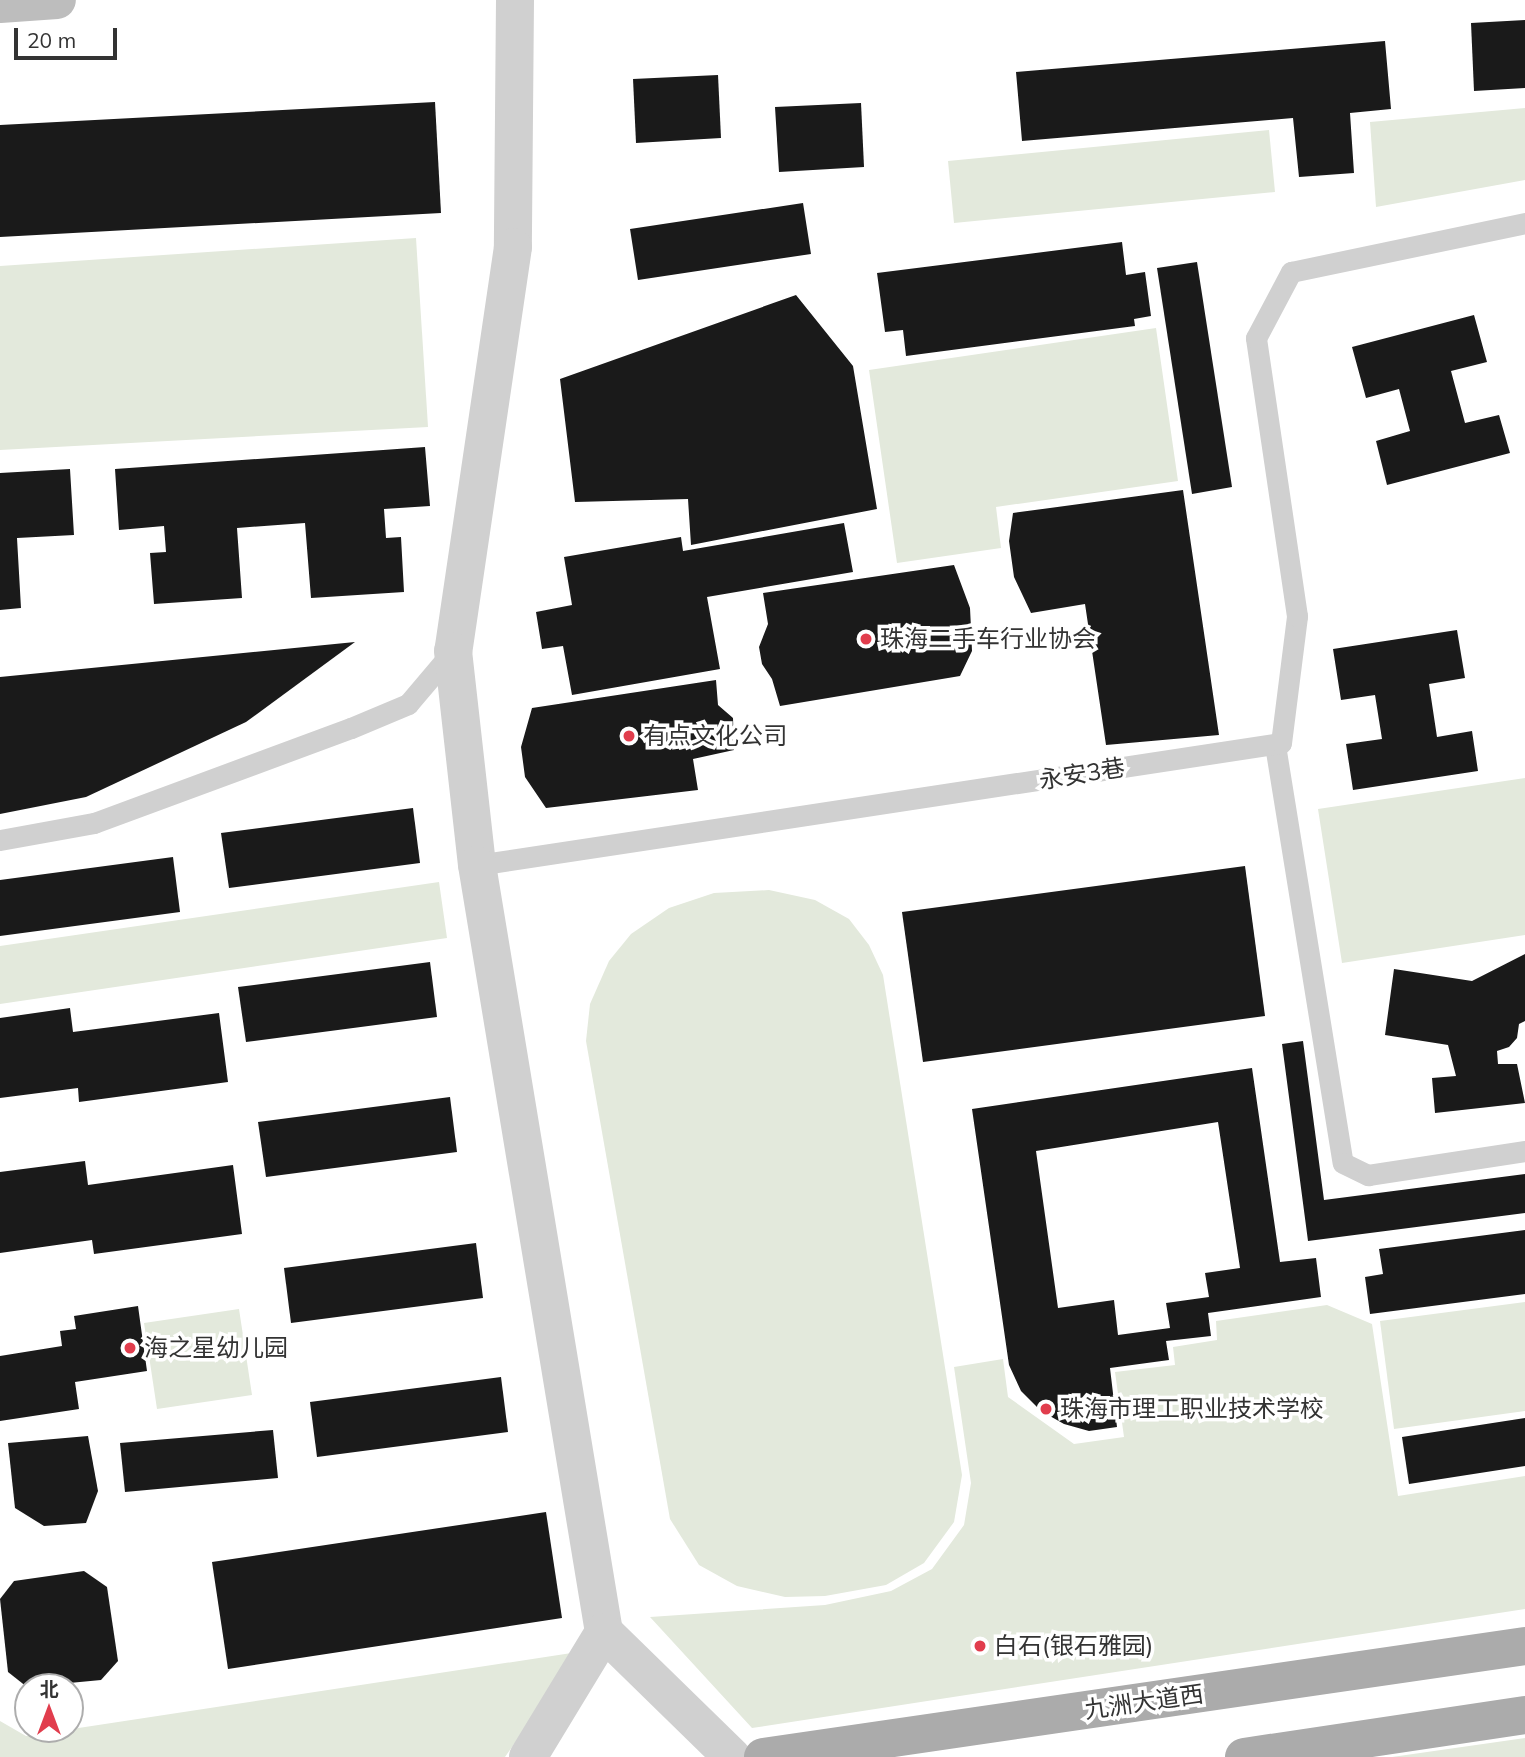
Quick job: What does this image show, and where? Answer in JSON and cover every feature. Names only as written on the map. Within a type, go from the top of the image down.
[{"type":"main road","points":[[0,5],[57,0]]},
{"type":"main road","name":"九洲大道西","points":[[763,1757],[1525,1646]]},
{"type":"main road","points":[[1244,1757],[1525,1715]]},
{"type":"street","points":[[515,0],[513,247],[453,651],[477,865],[604,1632],[732,1757]]},
{"type":"street","points":[[528,1757],[604,1632]]},
{"type":"lane","points":[[1525,223],[1291,272],[1256,338],[1297,616],[1282,743],[1275,745],[1343,1163],[1368,1175],[1525,1151]]},
{"type":"lane","points":[[0,840],[94,823],[351,728],[408,704],[453,651]]},
{"type":"lane","name":"永安3巷","points":[[477,865],[1275,745]]},
{"type":"shaded area","points":[[1525,108],[1525,180],[1376,207],[1370,122]]},
{"type":"shaded area","points":[[1269,130],[1275,192],[954,223],[948,161]]},
{"type":"shaded area","points":[[416,238],[428,427],[0,450],[0,266]]},
{"type":"shaded area","points":[[1156,328],[1178,481],[996,507],[1001,548],[897,563],[869,370]]},
{"type":"shaded area","points":[[1525,778],[1525,935],[1342,963],[1318,809]]},
{"type":"shaded area","points":[[439,882],[447,938],[0,1004],[0,946]]},
{"type":"shaded area","points":[[769,890],[815,900],[849,919],[869,945],[883,975],[962,1475],[954,1522],[924,1563],[886,1585],[825,1596],[785,1597],[737,1586],[699,1565],[670,1519],[586,1041],[590,1004],[609,961],[631,934],[669,908],[714,893]]},
{"type":"shaded area","points":[[1525,1302],[1525,1411],[1394,1429],[1380,1321]]},
{"type":"shaded area","points":[[1327,1305],[1372,1324],[1398,1496],[1525,1476],[1525,1609],[752,1728],[650,1617],[825,1605],[891,1591],[932,1569],[964,1525],[971,1483],[954,1367],[1003,1359],[1008,1397],[1074,1444],[1124,1437],[1115,1372],[1175,1365],[1173,1347],[1217,1340],[1216,1321]]},
{"type":"shaded area","points":[[239,1309],[252,1395],[157,1409],[144,1323]]},
{"type":"shaded area","points":[[578,1652],[505,1757],[0,1757],[0,1721],[14,1729],[14,1743],[84,1743],[84,1727]]},
{"type":"shaded area","points":[[1525,1738],[1525,1757],[1392,1757]]},
{"type":"building","points":[[1525,20],[1525,88],[1474,91],[1471,23]]},
{"type":"building","points":[[1385,41],[1391,109],[1350,113],[1354,173],[1299,177],[1293,118],[1022,141],[1016,72]]},
{"type":"building","points":[[718,75],[721,138],[636,143],[633,79]]},
{"type":"building","points":[[435,102],[441,213],[0,237],[0,125]]},
{"type":"building","points":[[861,103],[864,167],[779,172],[775,107]]},
{"type":"building","points":[[803,203],[811,254],[638,280],[630,229]]},
{"type":"building","points":[[1122,242],[1126,275],[1145,272],[1151,316],[1134,319],[1135,326],[906,356],[903,330],[885,332],[877,273]]},
{"type":"building","points":[[1197,262],[1232,487],[1192,494],[1157,268]]},
{"type":"building","points":[[796,295],[853,366],[877,509],[691,545],[688,499],[575,502],[560,379]]},
{"type":"building","points":[[1474,315],[1487,362],[1451,371],[1465,423],[1499,415],[1510,453],[1387,485],[1376,441],[1410,431],[1399,389],[1366,398],[1352,347]]},
{"type":"building","points":[[425,447],[430,506],[384,509],[386,538],[401,537],[404,592],[311,598],[305,523],[237,528],[242,598],[154,604],[150,553],[166,552],[164,526],[119,530],[115,469]]},
{"type":"building","points":[[70,469],[74,535],[17,538],[21,608],[0,610],[0,473]]},
{"type":"building","points":[[1183,490],[1219,735],[1106,745],[1085,604],[1031,613],[1014,577],[1009,541],[1013,513]]},
{"type":"building","points":[[844,523],[853,572],[707,597],[720,669],[572,695],[563,646],[542,649],[536,612],[572,605],[564,557],[681,537],[683,551]]},
{"type":"building","name":"珠海二手车行业协会","points":[[954,565],[970,608],[972,651],[960,676],[780,706],[772,679],[762,664],[759,647],[768,624],[763,593]]},
{"type":"building","points":[[1457,630],[1465,678],[1429,684],[1437,737],[1472,731],[1478,771],[1353,790],[1346,744],[1382,739],[1375,695],[1341,700],[1333,649]]},
{"type":"building","points":[[355,642],[246,722],[86,797],[0,814],[0,677]]},
{"type":"building","name":"有点文化公司","points":[[716,680],[718,705],[733,718],[734,750],[693,759],[698,790],[546,808],[525,777],[521,747],[532,708]]},
{"type":"building","points":[[413,808],[420,863],[229,888],[221,833]]},
{"type":"building","points":[[173,857],[180,912],[0,936],[0,880]]},
{"type":"building","points":[[1245,866],[1265,1016],[923,1062],[902,912]]},
{"type":"building","points":[[1525,954],[1525,1021],[1519,1024],[1517,1038],[1509,1047],[1497,1051],[1498,1064],[1517,1064],[1525,1103],[1435,1113],[1432,1078],[1456,1076],[1448,1045],[1385,1035],[1394,969],[1472,981]]},
{"type":"building","points":[[430,962],[437,1017],[246,1042],[238,987]]},
{"type":"building","points":[[70,1008],[73,1032],[219,1013],[228,1082],[79,1102],[78,1088],[0,1098],[0,1018]]},
{"type":"building","points":[[1303,1041],[1324,1200],[1525,1174],[1525,1213],[1308,1241],[1282,1044]]},
{"type":"building","points":[[1252,1068],[1280,1262],[1316,1258],[1321,1297],[1208,1313],[1211,1336],[1166,1341],[1169,1360],[1110,1368],[1117,1427],[1089,1431],[1064,1424],[1041,1411],[1021,1391],[1009,1365],[972,1109]],"holes":[[[1218,1122],[1240,1268],[1205,1273],[1209,1297],[1166,1303],[1170,1328],[1118,1335],[1114,1300],[1058,1308],[1036,1151]]]},
{"type":"building","points":[[450,1097],[457,1152],[266,1177],[258,1122]]},
{"type":"building","points":[[85,1161],[88,1185],[233,1165],[242,1234],[94,1254],[92,1240],[0,1253],[0,1172]]},
{"type":"building","points":[[1525,1230],[1525,1294],[1370,1314],[1365,1277],[1383,1274],[1379,1249]]},
{"type":"building","points":[[476,1243],[483,1298],[291,1323],[284,1268]]},
{"type":"building","points":[[138,1306],[147,1371],[75,1382],[79,1409],[0,1421],[0,1356],[62,1346],[60,1331],[76,1329],[74,1316]]},
{"type":"building","points":[[501,1377],[508,1432],[317,1457],[310,1402]]},
{"type":"building","points":[[1525,1418],[1525,1466],[1409,1484],[1402,1437]]},
{"type":"building","points":[[273,1430],[278,1478],[125,1492],[120,1443]]},
{"type":"building","points":[[88,1436],[98,1491],[86,1523],[44,1526],[15,1508],[8,1443]]},
{"type":"building","points":[[546,1512],[562,1618],[228,1669],[212,1562]]},
{"type":"building","points":[[84,1571],[107,1587],[118,1661],[101,1680],[84,1682],[84,1673],[14,1673],[14,1677],[8,1672],[0,1599],[14,1581]]},
{"type":"place","name":"珠海二手车行业协会","points":[[866,639]]},
{"type":"place","name":"有点文化公司","points":[[629,736]]},
{"type":"place","name":"海之星幼儿园","points":[[130,1348]]},
{"type":"place","name":"珠海市理工职业技术学校","points":[[1046,1409]]},
{"type":"place","name":"白石(银石雅园)","points":[[980,1646]]}]
